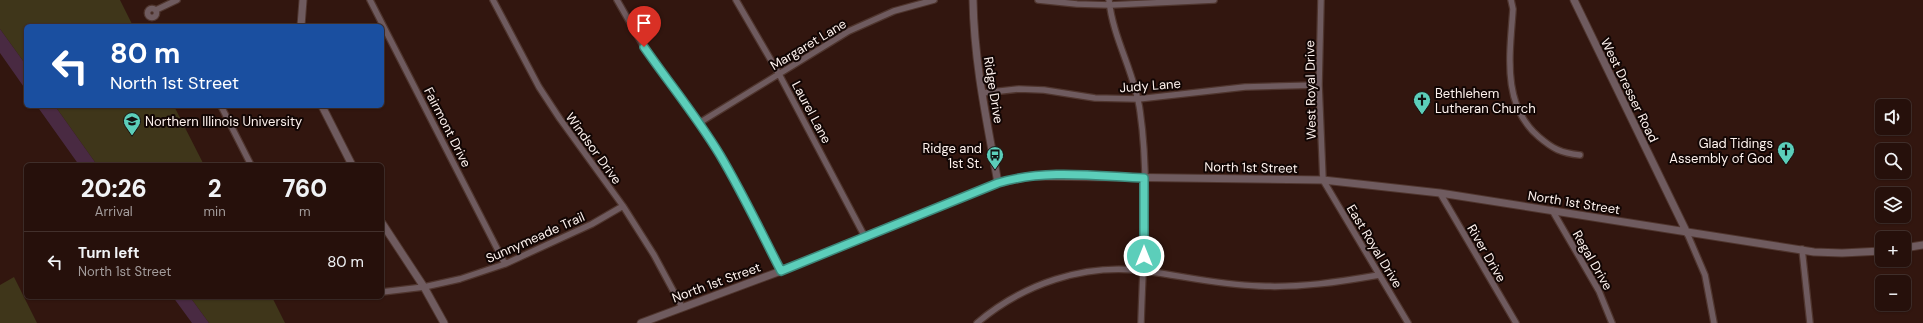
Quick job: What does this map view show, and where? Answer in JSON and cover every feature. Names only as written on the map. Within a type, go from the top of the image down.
[{"type":"street","points":[[156,10],[177,0]]},
{"type":"street","points":[[301,24],[303,0]]},
{"type":"street","name":"Fairmont Drive","points":[[370,0],[382,24]]},
{"type":"street","name":"Windsor Drive","points":[[493,0],[539,87],[560,120],[623,206],[654,255],[682,307]]},
{"type":"street","points":[[617,0],[644,47],[700,123],[744,198],[781,271]]},
{"type":"street","name":"Laurel Lane","points":[[736,0],[779,74],[865,237]]},
{"type":"street","name":"Margaret Lane","points":[[700,123],[849,31],[894,12],[934,0]]},
{"type":"street","name":"Ridge Drive","points":[[974,0],[975,48],[998,183]]},
{"type":"street","points":[[1038,0],[1077,4],[1214,0]]},
{"type":"street","name":"West Royal Drive","points":[[1321,0],[1319,85],[1323,180]]},
{"type":"street","points":[[1511,0],[1513,9],[1510,68],[1511,90],[1520,114],[1532,131],[1553,149],[1580,155]]},
{"type":"street","name":"West Dresser Road","points":[[1574,0],[1687,233]]},
{"type":"street","points":[[1109,2],[1118,41],[1138,99],[1144,151],[1144,271],[1141,323]]},
{"type":"street","name":"Fairmont Drive","points":[[384,27],[505,264]]},
{"type":"street","name":"Judy Lane","points":[[982,93],[1025,90],[1095,98],[1138,99],[1244,87],[1319,85]]},
{"type":"street","points":[[222,108],[250,163]]},
{"type":"street","points":[[323,108],[351,163]]},
{"type":"street","name":"North 1st Street","points":[[641,323],[781,271],[998,183],[1020,177],[1044,175],[1144,178],[1323,180],[1440,193],[1687,233],[1802,249],[1833,253],[1875,251]]},
{"type":"street","name":"East Royal Drive","points":[[1323,180],[1408,323]]},
{"type":"street","name":"River Drive","points":[[1440,193],[1516,323]]},
{"type":"street","name":"Sunnymeade Trail","points":[[384,292],[424,287],[460,279],[505,264],[592,224],[623,206]]},
{"type":"street","name":"Regal Drive","points":[[1552,210],[1599,291],[1612,323]]},
{"type":"street","points":[[384,226],[424,287],[444,323]]},
{"type":"street","points":[[1687,233],[1705,275],[1714,323]]},
{"type":"street","points":[[1911,247],[1923,245]]},
{"type":"street","points":[[1802,249],[1810,323]]},
{"type":"street","points":[[977,323],[1011,298],[1041,284],[1060,278],[1107,270],[1144,271],[1201,281],[1260,287],[1326,284],[1379,275]]},
{"type":"shaded area","points":[[0,0],[120,0],[132,24],[24,24],[24,62],[0,29]]},
{"type":"shaded area","points":[[0,29],[24,62],[24,87],[0,53]]},
{"type":"shaded area","points":[[38,108],[56,108],[96,163],[78,163]]},
{"type":"shaded area","name":"Northern Illinois University","points":[[56,108],[175,108],[203,163],[96,163]]},
{"type":"shaded area","points":[[14,277],[37,323],[0,323],[0,285]]},
{"type":"shaded area","points":[[174,299],[191,299],[209,323],[192,323]]},
{"type":"shaded area","points":[[191,299],[273,299],[285,323],[209,323]]},
{"type":"place","name":"Bethlehem Lutheran Church","points":[[1422,115]]},
{"type":"place","name":"Northern Illinois University","points":[[132,136]]},
{"type":"place","name":"Glad Tidings Assembly of God","points":[[1786,165]]},
{"type":"place","name":"Ridge and 1st St.","points":[[995,170]]},
{"type":"route","points":[[644,47],[700,123],[720,155],[744,198],[781,271],[998,183],[1020,177],[1044,175],[1144,178],[1144,256]]}]
